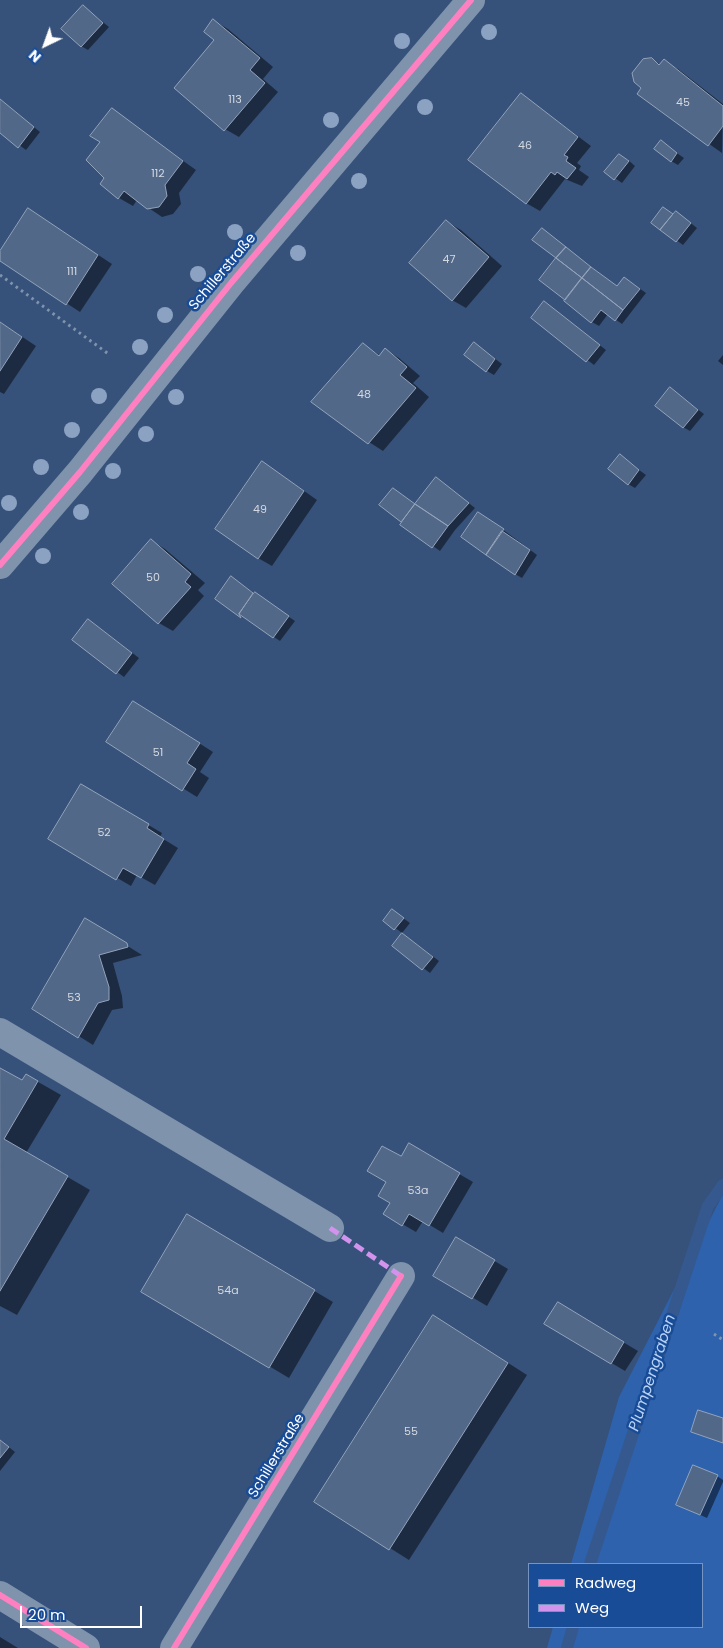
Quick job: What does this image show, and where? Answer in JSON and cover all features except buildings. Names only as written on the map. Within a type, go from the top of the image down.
[{"type":"street","name":"Schillerstraße","points":[[0,565],[80,472],[220,296],[471,0]]},
{"type":"street","points":[[0,1032],[330,1228]]},
{"type":"street","name":"Schillerstraße","points":[[174,1648],[401,1276]]},
{"type":"street","points":[[0,1595],[86,1648]]},
{"type":"path","points":[[0,275],[110,355]]},
{"type":"path","points":[[714,1334],[723,1340]]},
{"type":"shaded area","points":[[723,1194],[723,1648],[547,1648],[553,1628],[703,1628],[703,1563],[571,1563],[619,1397]]},
{"type":"waterway","name":"Plumpengraben","points":[[590,1563],[708,1206],[723,1185]]},
{"type":"waterway","name":"Plumpengraben","points":[[567,1648],[573,1628]]},
{"type":"marked path","points":[[330,1228],[401,1276]]},
{"type":"cycle path","points":[[0,565],[80,472],[231,283],[471,0]]},
{"type":"cycle path","points":[[174,1648],[401,1276]]},
{"type":"cycle path","points":[[0,1595],[86,1648]]}]
